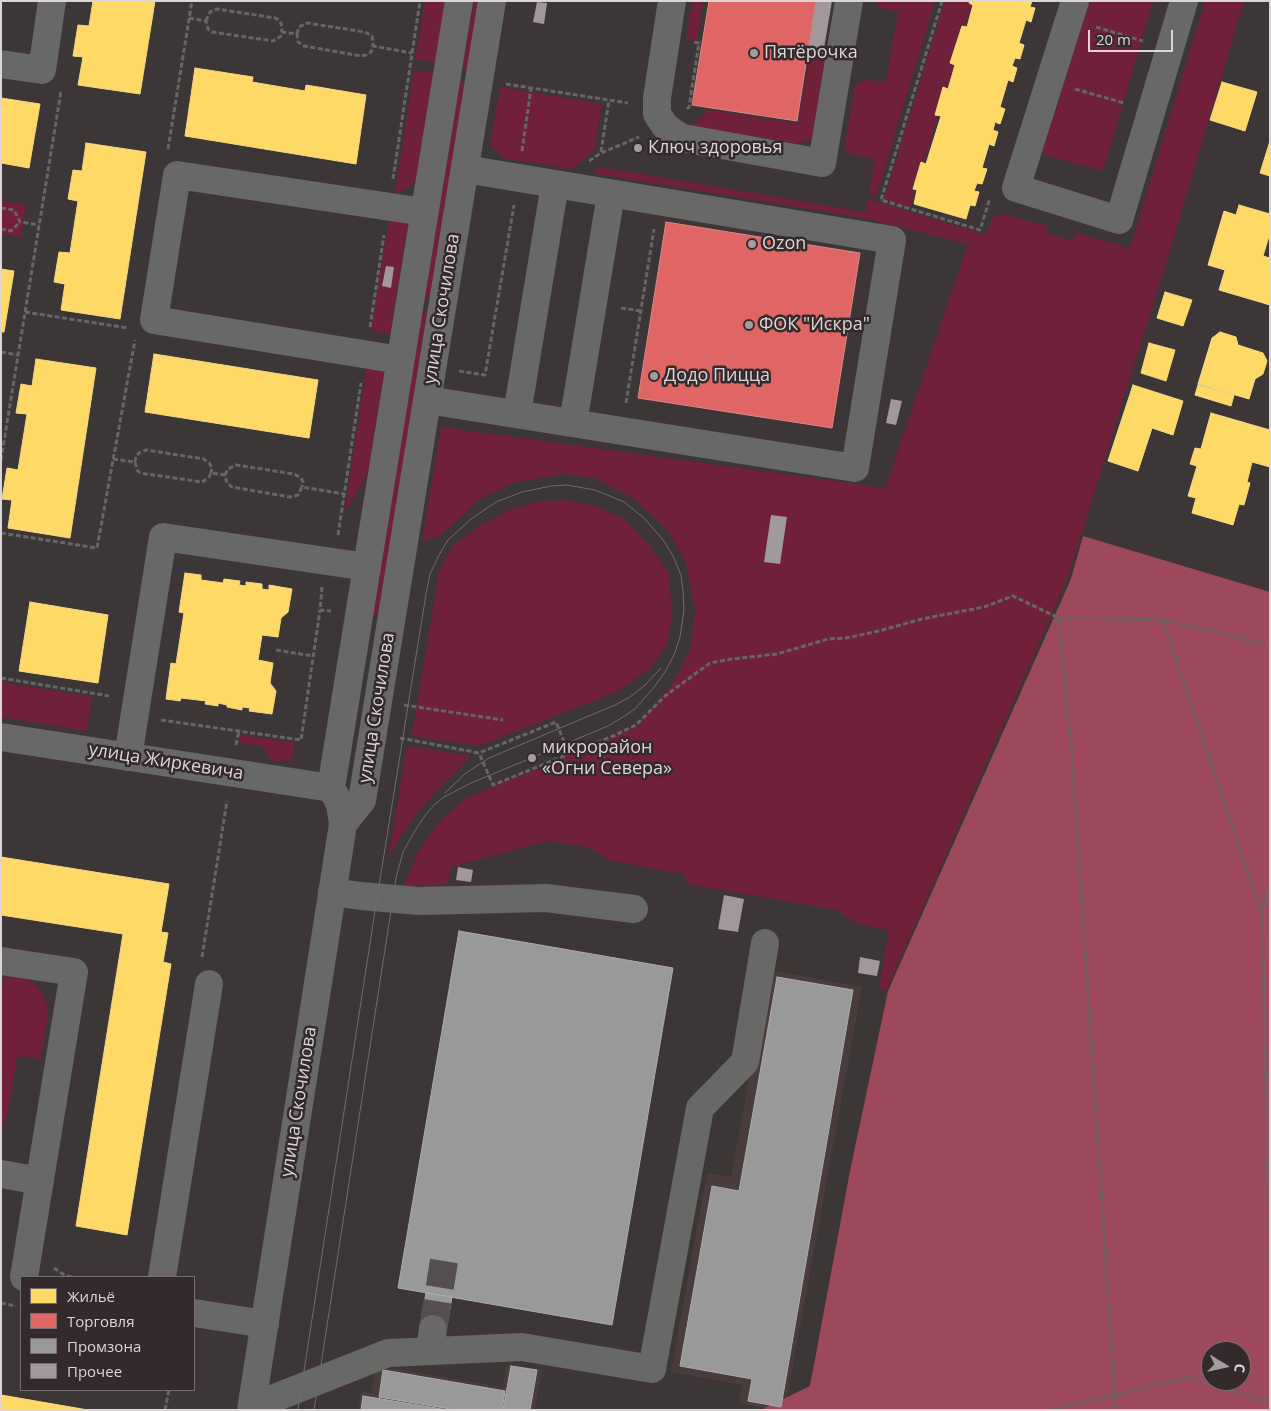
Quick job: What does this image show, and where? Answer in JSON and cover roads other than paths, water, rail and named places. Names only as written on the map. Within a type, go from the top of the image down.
[{"type":"street","points":[[1,64],[42,70],[52,1]]},
{"type":"street","points":[[342,824],[340,804],[331,788],[458,1]]},
{"type":"street","name":"улица Скочилова","points":[[251,1408],[342,824],[362,800],[440,402],[465,169],[492,1]]},
{"type":"street","points":[[672,1],[660,116],[674,134],[683,138],[822,163],[849,1]]},
{"type":"street","points":[[1072,10],[1016,188],[1119,220],[1184,1]]},
{"type":"street","points":[[440,402],[855,468],[891,250],[892,240],[465,169]]},
{"type":"street","points":[[400,360],[154,320],[176,175],[424,212]]},
{"type":"street","points":[[517,414],[555,184]]},
{"type":"street","points":[[573,423],[611,194]]},
{"type":"street","points":[[128,756],[164,537],[367,567]]},
{"type":"street","name":"улица Жиркевича","points":[[1,737],[331,788]]},
{"type":"street","points":[[332,892],[418,900],[546,898],[634,909]]},
{"type":"street","points":[[251,1408],[388,1353],[431,1340],[522,1347],[652,1369],[700,1108],[745,1062],[765,943]]},
{"type":"street","points":[[1,961],[74,972],[24,1276]]},
{"type":"street","points":[[162,1276],[209,984]]},
{"type":"street","points":[[1,1174],[40,1181]]},
{"type":"street","points":[[195,1313],[265,1324]]},
{"type":"tunnel","points":[[433,1329],[444,1261]]},
{"type":"tram line","points":[[298,1410],[377,898],[430,574],[448,540],[471,519],[496,502],[522,492],[551,486],[567,485],[595,490],[624,502],[644,518],[664,541],[673,556],[681,575],[683,591],[684,610],[680,637],[674,655],[665,672],[635,709],[608,726],[471,783],[444,797],[424,817],[403,852],[396,878],[314,1410]]},
{"type":"tram line","points":[[445,793],[466,773],[489,758],[630,697],[661,668]]},
{"type":"place","name":"Пятёрочка","points":[[754,53]]},
{"type":"place","name":"Ключ здоровья","points":[[638,148]]},
{"type":"place","name":"Ozon","points":[[752,244]]},
{"type":"place","name":"ФОК \"Искра\"","points":[[749,325]]},
{"type":"place","name":"Додо Пицца","points":[[654,376]]},
{"type":"place","name":"микрорайон «Огни Севера»","points":[[532,758]]}]
